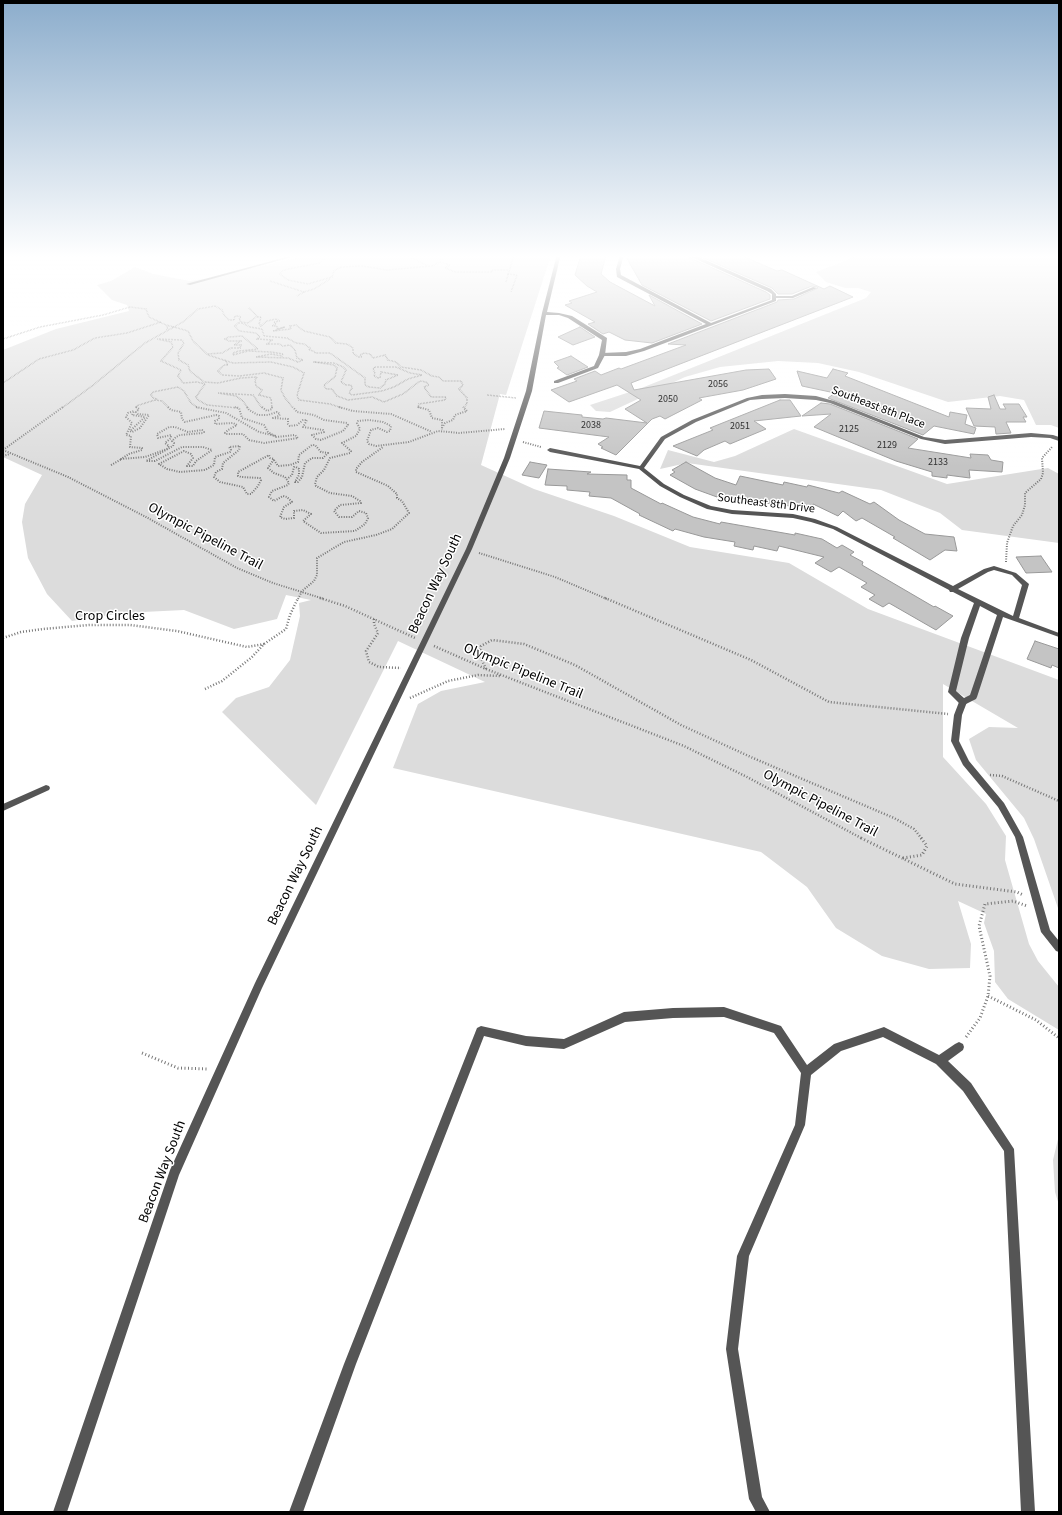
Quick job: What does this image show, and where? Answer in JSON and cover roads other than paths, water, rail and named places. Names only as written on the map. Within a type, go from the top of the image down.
[{"type":"street","name":"Beacon Way South","points":[[60,1512],[174,1174],[261,979],[469,550],[507,458],[526,400],[541,326]]},
{"type":"street","points":[[556,382],[596,367],[602,355],[605,338],[584,326]]},
{"type":"street","points":[[602,355],[626,354],[642,350],[706,326]]},
{"type":"street","name":"Southeast 8th Place","points":[[641,468],[663,438],[694,421],[718,411],[749,399],[762,397],[800,396],[827,400],[923,438],[945,442],[1031,435],[1051,436],[1059,439]]},
{"type":"street","name":"Southeast 8th Drive","points":[[550,450],[641,468],[662,485],[709,508],[732,512],[793,516],[813,520],[835,528],[976,603],[1015,620],[1059,635]]},
{"type":"street","points":[[952,590],[986,570],[994,568],[1014,574],[1026,584],[1015,620]]},
{"type":"street","points":[[963,702],[952,692],[965,638],[976,603]]},
{"type":"street","points":[[1001,614],[973,697],[963,702],[958,715],[955,741],[966,763],[1001,805],[1019,837],[1046,932],[1059,948]]},
{"type":"street","points":[[3,808],[46,788]]},
{"type":"street","points":[[296,1512],[353,1357],[481,1031],[526,1041],[564,1044],[624,1017],[673,1013],[724,1012],[777,1029],[806,1072],[800,1125],[744,1256],[732,1349],[756,1499],[763,1512]]},
{"type":"street","points":[[806,1072],[838,1047],[884,1032],[940,1060],[967,1087],[1009,1149],[1028,1512]]},
{"type":"street","points":[[940,1060],[959,1047]]}]
